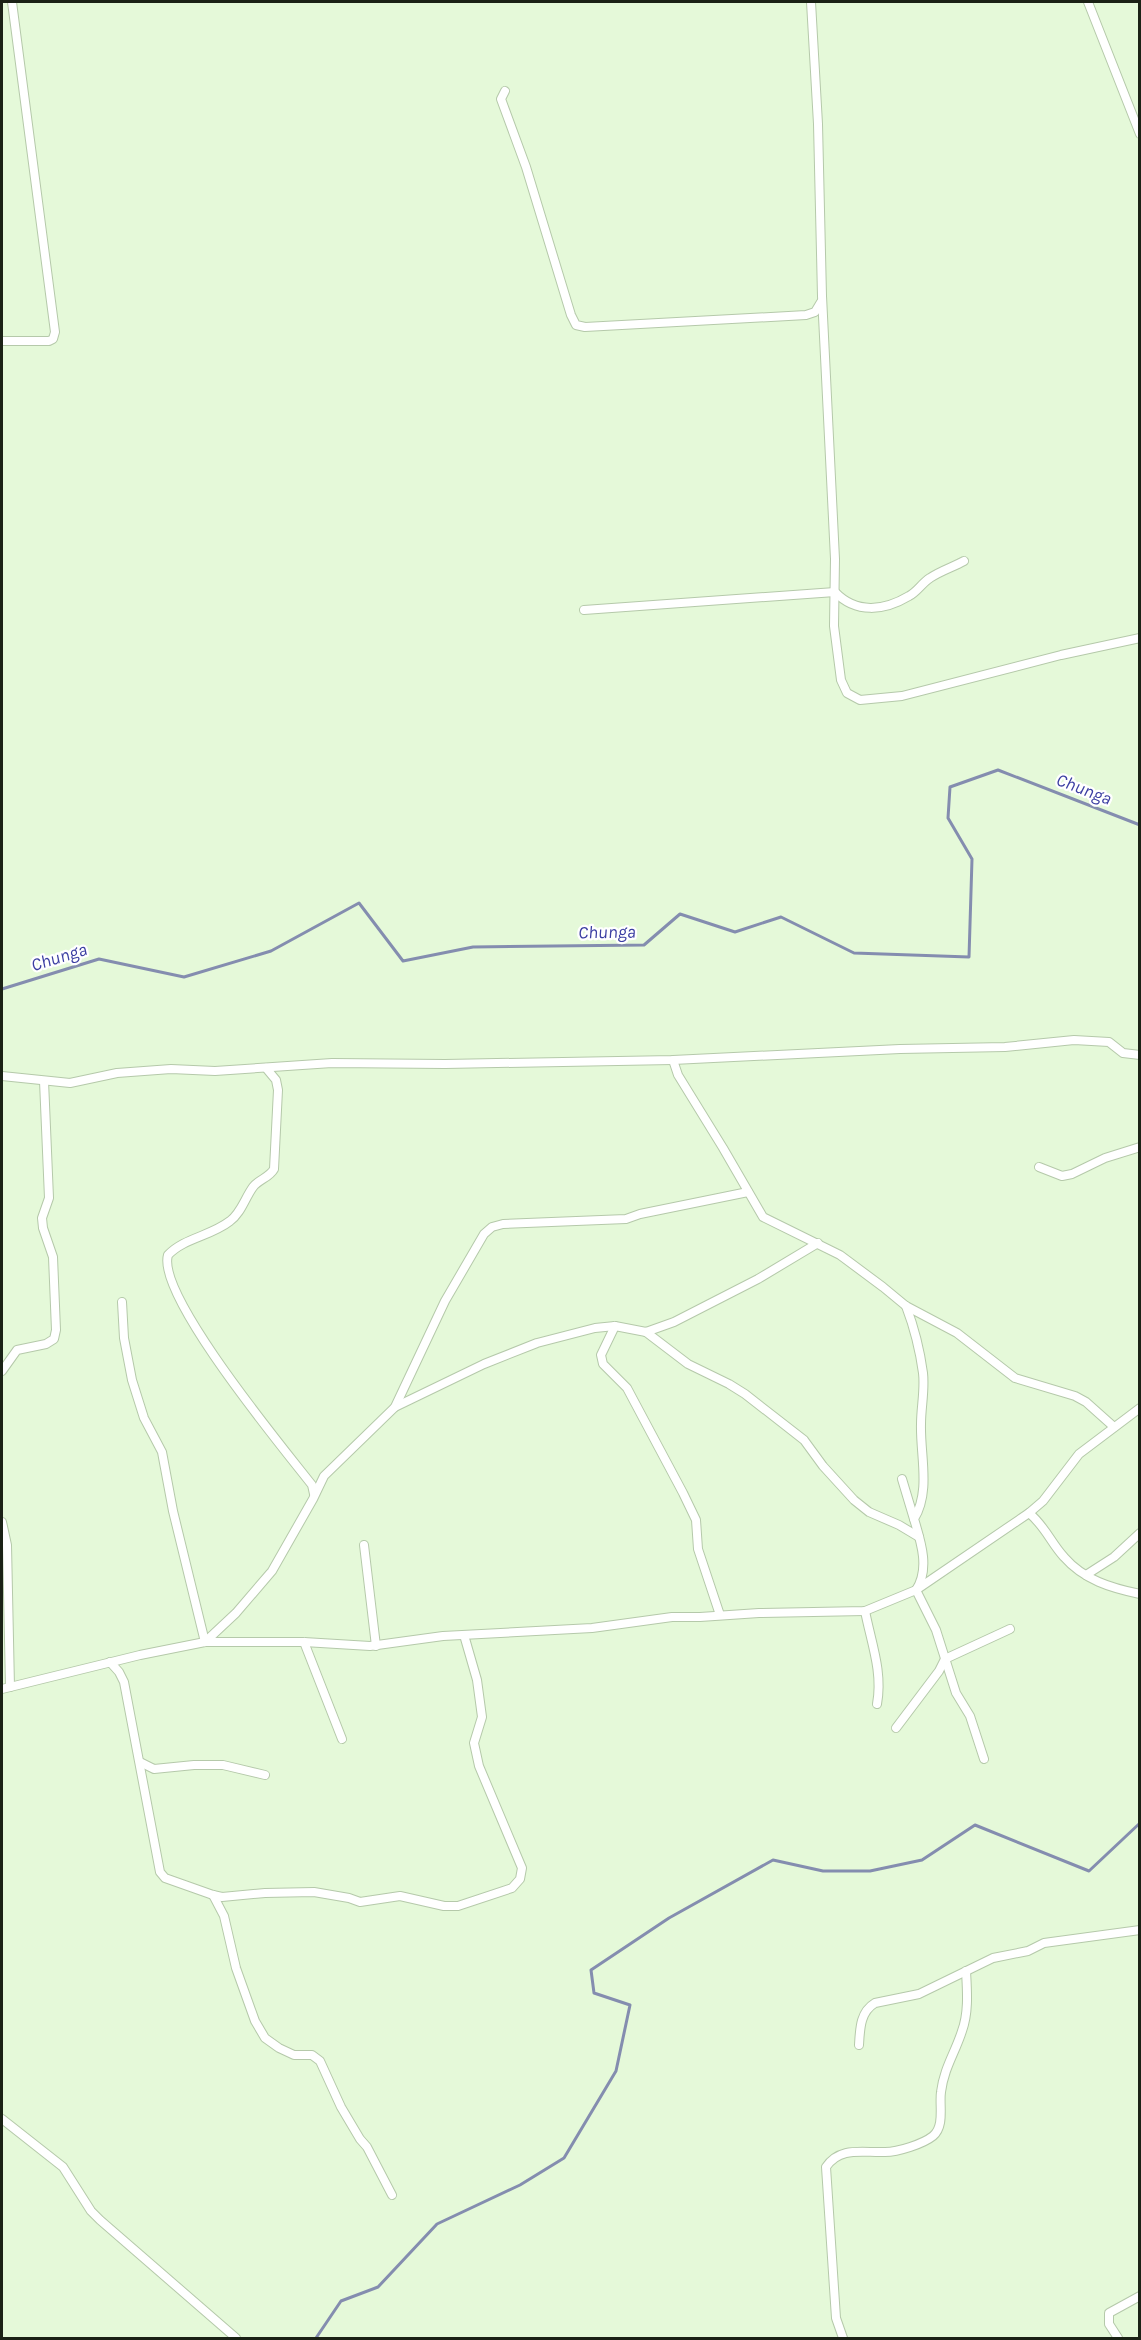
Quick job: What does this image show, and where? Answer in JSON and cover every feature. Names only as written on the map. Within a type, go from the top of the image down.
[{"type":"street","points":[[2,341],[49,341],[53,339],[55,332],[12,2]]},
{"type":"street","points":[[811,2],[820,176],[822,296],[835,592],[834,626],[841,680],[847,693],[860,700],[902,696],[1061,655],[1140,638]]},
{"type":"street","points":[[1088,2],[1140,134]]},
{"type":"street","points":[[505,91],[501,99],[505,113],[526,166],[576,325],[585,327],[806,315],[818,309],[822,296]]},
{"type":"street","points":[[584,610],[835,592],[852,606],[866,609],[886,606],[909,596],[931,577],[964,561]]},
{"type":"street","points":[[2,1076],[70,1083],[117,1073],[171,1069],[215,1071],[332,1063],[445,1064],[673,1060],[900,1049],[1005,1047],[1074,1040],[1109,1042],[1123,1053],[1140,1054]]},
{"type":"street","points":[[673,1060],[678,1075],[762,1217],[818,1244],[862,1270],[906,1306],[957,1333],[1015,1378],[1068,1393],[1086,1402],[1114,1427]]},
{"type":"street","points":[[266,1068],[276,1080],[278,1090],[274,1169],[271,1174],[255,1184],[231,1221],[208,1234],[174,1248],[168,1255],[168,1269],[200,1337],[248,1404],[312,1485],[314,1494]]},
{"type":"street","points":[[2,1371],[17,1350],[46,1344],[54,1339],[56,1330],[53,1257],[42,1218],[49,1198],[44,1081]]},
{"type":"street","points":[[1039,1167],[1062,1176],[1072,1174],[1105,1158],[1140,1146]]},
{"type":"street","points":[[395,1407],[445,1301],[484,1234],[492,1227],[503,1224],[626,1219],[640,1214],[748,1192]]},
{"type":"street","points":[[646,1332],[674,1322],[758,1279],[818,1244]]},
{"type":"street","points":[[122,1302],[124,1338],[132,1380],[144,1418],[162,1452],[172,1511],[205,1642]]},
{"type":"street","points":[[906,1306],[924,1387],[921,1425],[924,1489],[922,1503],[914,1519]]},
{"type":"street","points":[[205,1642],[236,1613],[272,1571],[324,1476],[395,1407],[484,1364],[537,1343],[595,1328],[615,1326],[646,1332],[688,1364],[745,1394],[804,1440],[823,1466],[868,1512],[899,1525],[920,1538]]},
{"type":"street","points":[[615,1326],[601,1354],[603,1364],[627,1388],[696,1520],[698,1549],[720,1615]]},
{"type":"street","points":[[2,1522],[7,1545],[6,1688],[110,1662],[205,1642],[304,1642],[376,1646],[421,1638],[582,1629],[672,1617],[865,1611],[916,1590],[1029,1514],[1079,1454],[1140,1408]]},
{"type":"street","points":[[902,1479],[920,1538],[923,1579],[916,1590]]},
{"type":"street","points":[[1029,1514],[1044,1527],[1064,1558],[1086,1575],[1103,1584],[1140,1594]]},
{"type":"street","points":[[1086,1575],[1114,1557],[1140,1533]]},
{"type":"street","points":[[364,1545],[376,1646]]},
{"type":"street","points":[[916,1590],[936,1630],[956,1693],[974,1726],[984,1759]]},
{"type":"street","points":[[865,1611],[878,1669],[877,1704]]},
{"type":"street","points":[[896,1728],[939,1671],[945,1659],[1010,1629]]},
{"type":"street","points":[[110,1662],[124,1682],[160,1872],[165,1878],[222,1897],[314,1892],[360,1902],[400,1896],[444,1906],[458,1906],[501,1893],[516,1884],[520,1879],[522,1868],[479,1766],[474,1743],[482,1717],[477,1680],[464,1635]]},
{"type":"street","points":[[304,1642],[342,1739]]},
{"type":"street","points":[[140,1762],[154,1769],[224,1765],[265,1775]]},
{"type":"street","points":[[213,1895],[224,1916],[236,1968],[255,2021],[266,2038],[279,2048],[294,2055],[312,2055],[320,2061],[341,2107],[370,2152],[392,2195]]},
{"type":"street","points":[[859,2045],[860,2027],[868,2007],[875,2003],[919,1994],[993,1958],[1028,1951],[1044,1943],[1140,1930]]},
{"type":"street","points":[[843,2338],[836,2318],[826,2167],[838,2155],[857,2150],[886,2152],[926,2140],[934,2135],[938,2129],[940,2094],[946,2066],[963,2029],[967,1993],[966,1971]]},
{"type":"street","points":[[2,2119],[63,2167],[91,2211],[100,2220],[236,2338]]},
{"type":"street","points":[[1118,2338],[1109,2324],[1109,2313],[1140,2296]]},
{"type":"waterway","name":"Chunga","points":[[2,989],[99,959],[184,977],[271,951],[359,903],[403,961],[473,947],[644,945],[680,914],[735,932],[781,917],[854,953],[969,957],[972,859],[948,818],[950,787],[998,770],[1140,825]]},
{"type":"waterway","points":[[316,2338],[341,2301],[378,2287],[437,2224],[520,2185],[564,2158],[616,2071],[630,2005],[594,1993],[591,1970],[669,1918],[773,1860],[823,1871],[870,1871],[922,1860],[975,1825],[1089,1871],[1140,1823]]}]
